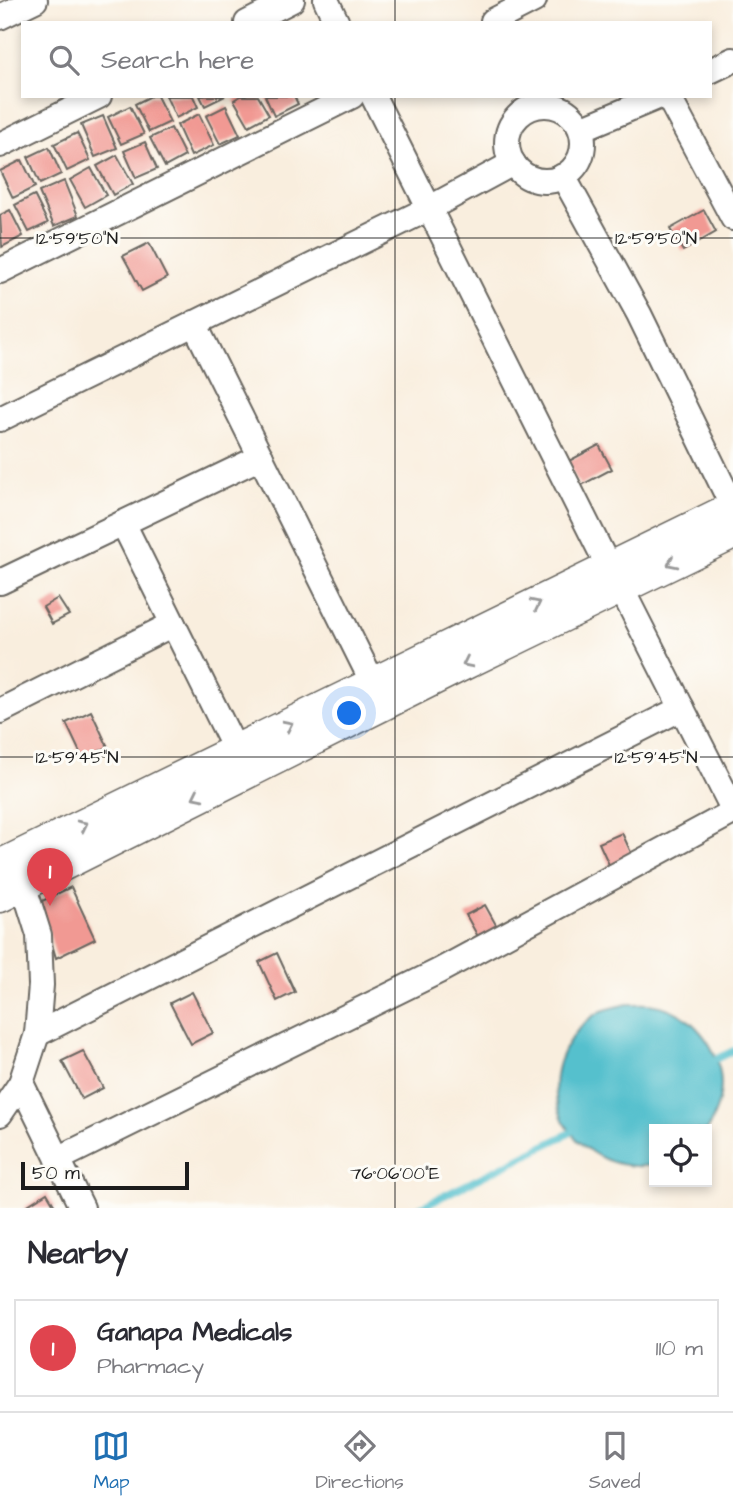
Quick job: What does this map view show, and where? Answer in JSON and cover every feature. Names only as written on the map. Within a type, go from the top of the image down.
[{"type":"street","points":[[0,17],[35,0]]},
{"type":"street","points":[[251,21],[292,0]]},
{"type":"street","points":[[326,0],[336,21]]},
{"type":"street","points":[[490,15],[534,0]]},
{"type":"street","points":[[712,70],[733,60]]},
{"type":"street","points":[[0,145],[95,98]]},
{"type":"street","points":[[0,271],[348,98]]},
{"type":"street","points":[[58,1159],[439,971],[733,810],[374,98]]},
{"type":"street","points":[[581,130],[655,98]]},
{"type":"street","points":[[669,98],[733,218]]},
{"type":"street","points":[[529,102],[555,107],[575,119],[581,130],[583,140],[579,161],[564,177],[541,181],[520,172],[513,163],[507,141],[509,131],[514,120],[529,102]]},
{"type":"street","points":[[0,419],[428,209],[513,163]]},
{"type":"street","points":[[0,1114],[21,1083],[37,1034],[41,985],[39,935],[6,872],[241,761],[615,578],[733,508],[639,314],[564,177]]},
{"type":"street","points":[[194,323],[373,683]]},
{"type":"street","points":[[0,582],[261,457]]},
{"type":"street","points":[[123,523],[241,761]]},
{"type":"street","points":[[241,761],[373,683],[615,578],[733,533]]},
{"type":"street","points":[[0,711],[173,624]]},
{"type":"street","points":[[37,1034],[682,708]]},
{"type":"street","points":[[21,1083],[82,1208]]},
{"type":"water","points":[[628,1004],[645,1004],[681,1015],[702,1033],[719,1070],[720,1096],[710,1124],[649,1124],[649,1165],[628,1165],[605,1159],[585,1147],[569,1130],[559,1110],[555,1088],[559,1064],[570,1040],[588,1020],[608,1009]]},
{"type":"building","points":[[147,98],[158,98],[170,122],[149,132],[135,104]]},
{"type":"building","points":[[167,98],[194,98],[198,107],[176,118]]},
{"type":"building","points":[[201,98],[221,98],[205,106]]},
{"type":"building","points":[[259,98],[269,115],[249,126],[234,100]]},
{"type":"building","points":[[266,98],[295,98],[298,104],[274,116]]},
{"type":"building","points":[[130,106],[144,134],[121,144],[108,117]]},
{"type":"building","points":[[226,106],[240,135],[220,144],[206,116]]},
{"type":"building","points":[[199,114],[214,145],[191,156],[177,125]]},
{"type":"building","points":[[103,116],[117,148],[95,157],[81,125]]},
{"type":"building","points":[[171,128],[185,156],[165,167],[150,138]]},
{"type":"building","points":[[77,133],[90,160],[67,171],[54,144]]},
{"type":"building","points":[[145,142],[157,169],[136,178],[124,151]]},
{"type":"building","points":[[49,147],[61,174],[40,184],[28,157]]},
{"type":"building","points":[[117,155],[133,184],[113,195],[97,166]]},
{"type":"building","points":[[22,160],[35,187],[13,198],[0,171]]},
{"type":"building","points":[[91,168],[106,195],[85,207],[70,180]]},
{"type":"building","points":[[64,181],[78,216],[54,226],[39,192]]},
{"type":"building","points":[[34,195],[48,223],[29,232],[15,205]]},
{"type":"building","points":[[10,210],[23,236],[2,247],[0,215]]},
{"type":"building","points":[[704,210],[716,232],[683,251],[670,229]]},
{"type":"building","points":[[149,243],[167,278],[142,291],[123,256]]},
{"type":"building","points":[[599,445],[612,469],[580,486],[567,462]]},
{"type":"building","points":[[58,598],[69,615],[52,624],[43,607]]},
{"type":"building","points":[[91,711],[108,747],[83,759],[66,723]]},
{"type":"building","points":[[622,833],[634,859],[611,869],[599,843]]},
{"type":"building","points":[[71,887],[95,939],[56,958],[40,902]]},
{"type":"building","points":[[485,905],[500,932],[481,942],[466,915]]},
{"type":"building","points":[[277,953],[295,992],[277,1001],[259,962]]},
{"type":"building","points":[[192,992],[213,1033],[191,1044],[170,1003]]},
{"type":"building","points":[[83,1051],[103,1088],[82,1099],[62,1061]]},
{"type":"building","points":[[47,1193],[56,1208],[23,1208]]},
{"type":"waterway","points":[[717,1059],[733,1051]]},
{"type":"waterway","points":[[419,1208],[570,1133]]},
{"type":"place","name":"Ganapa Medicals","points":[[50,906]]}]
